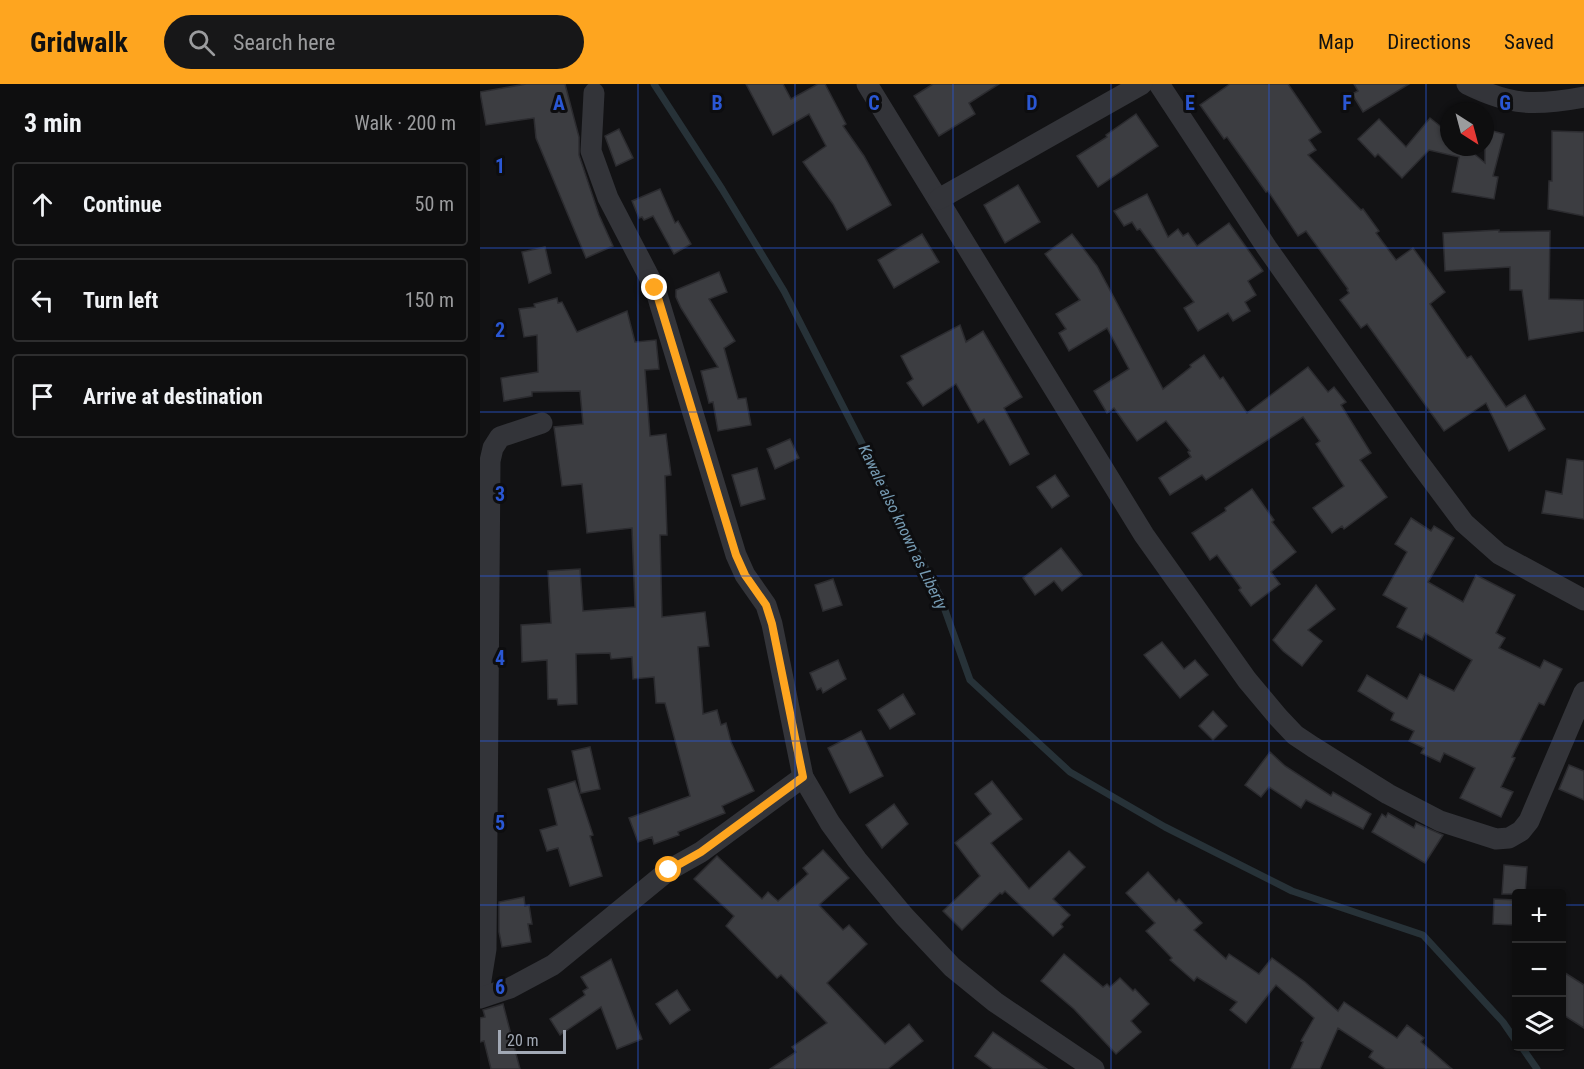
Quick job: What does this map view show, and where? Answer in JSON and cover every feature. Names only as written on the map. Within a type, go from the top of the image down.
[{"type":"street","points":[[867,84],[1144,535],[1247,680],[1296,735],[1388,794],[1440,821],[1496,839],[1509,838],[1521,831],[1529,821],[1584,692]]},
{"type":"street","points":[[939,199],[1142,84]]},
{"type":"street","points":[[1159,84],[1274,258],[1464,523],[1499,555],[1584,600]]},
{"type":"street","points":[[1467,84],[1485,93],[1515,102],[1551,104],[1584,98]]},
{"type":"street","points":[[594,93],[591,151],[608,198],[655,288],[736,555],[745,575],[766,605],[772,624],[803,777],[830,824],[857,860],[904,916],[952,967],[994,1002],[1094,1069]]},
{"type":"street","points":[[480,986],[486,950],[490,460],[493,448],[500,437],[542,423]]},
{"type":"street","points":[[480,998],[510,988],[553,965],[669,870],[701,852],[803,777]]},
{"type":"building","points":[[526,84],[565,84],[579,137],[579,155],[599,215],[613,246],[586,258],[536,138],[534,118],[486,125],[480,92]]},
{"type":"building","points":[[746,84],[783,84],[791,99],[818,84],[825,84],[846,124],[843,126],[864,156],[891,205],[847,230],[833,204],[803,162],[826,146],[809,114],[773,135]]},
{"type":"building","points":[[933,84],[999,84],[969,103],[975,114],[939,136],[914,96]]},
{"type":"building","points":[[1230,84],[1288,84],[1321,132],[1309,140],[1316,150],[1308,155],[1361,210],[1363,209],[1379,231],[1376,233],[1396,260],[1413,248],[1445,292],[1430,304],[1467,358],[1471,356],[1506,407],[1525,395],[1545,429],[1509,451],[1486,403],[1444,431],[1367,324],[1361,328],[1340,300],[1349,293],[1348,289],[1306,231],[1298,236],[1268,191],[1266,192],[1227,137],[1224,139],[1200,105]]},
{"type":"building","points":[[1354,84],[1409,84],[1363,112],[1352,94],[1358,91]]},
{"type":"building","points":[[1136,114],[1158,146],[1098,187],[1077,156],[1107,137],[1106,135]]},
{"type":"building","points":[[1430,118],[1440,126],[1440,153],[1429,150],[1402,178],[1378,154],[1375,157],[1358,139],[1379,119],[1406,147]]},
{"type":"building","points":[[619,129],[633,158],[616,166],[605,136]]},
{"type":"building","points":[[1494,131],[1504,134],[1493,176],[1498,177],[1494,199],[1452,192],[1459,157],[1455,156],[1477,156],[1485,163],[1485,156],[1494,156]]},
{"type":"building","points":[[1552,131],[1584,132],[1584,216],[1548,209],[1549,181],[1552,181]]},
{"type":"building","points":[[1018,185],[1040,222],[1005,243],[984,205]]},
{"type":"building","points":[[660,189],[675,223],[678,221],[691,244],[674,254],[653,216],[644,220],[642,217],[639,218],[632,201]]},
{"type":"building","points":[[1147,194],[1168,237],[1178,229],[1183,236],[1188,233],[1197,246],[1229,223],[1263,271],[1248,281],[1256,295],[1245,302],[1250,311],[1233,321],[1228,313],[1198,331],[1184,308],[1194,302],[1140,229],[1137,230],[1132,222],[1124,226],[1114,211]]},
{"type":"building","points":[[1499,230],[1499,232],[1550,231],[1549,299],[1584,300],[1584,331],[1529,340],[1522,290],[1510,290],[1510,267],[1445,271],[1443,233]]},
{"type":"building","points":[[922,234],[939,262],[894,288],[878,260]]},
{"type":"building","points":[[1072,234],[1097,266],[1163,389],[1204,355],[1220,379],[1223,377],[1247,413],[1308,367],[1328,392],[1334,387],[1346,402],[1341,405],[1371,453],[1360,460],[1387,497],[1344,529],[1342,526],[1332,533],[1313,508],[1344,486],[1316,444],[1320,441],[1303,417],[1206,480],[1202,475],[1170,495],[1159,478],[1191,457],[1188,452],[1190,451],[1166,421],[1137,441],[1114,408],[1107,413],[1094,391],[1129,369],[1107,328],[1069,351],[1059,333],[1066,329],[1056,314],[1080,300],[1045,254]]},
{"type":"building","points":[[545,247],[551,273],[529,283],[522,252]]},
{"type":"building","points":[[719,272],[727,292],[709,299],[735,341],[724,348],[738,399],[746,398],[751,425],[718,431],[713,402],[709,403],[701,371],[718,367],[681,308],[676,297],[676,290]]},
{"type":"building","points":[[557,298],[558,303],[562,302],[577,332],[627,311],[635,342],[656,340],[659,369],[645,370],[650,436],[666,434],[671,475],[665,476],[667,535],[660,535],[662,617],[705,612],[709,646],[698,647],[703,714],[717,710],[721,725],[726,723],[731,742],[754,791],[722,806],[725,813],[654,844],[652,837],[638,842],[629,818],[690,796],[665,703],[656,703],[654,677],[633,679],[632,657],[611,659],[610,653],[576,654],[577,704],[558,705],[557,699],[548,699],[547,660],[522,662],[521,625],[551,623],[548,571],[580,569],[583,611],[635,607],[632,528],[587,533],[582,484],[562,486],[554,427],[583,424],[580,391],[532,392],[532,396],[504,401],[501,378],[538,372],[537,335],[524,337],[519,309],[535,307],[534,304]]},
{"type":"building","points":[[960,325],[966,342],[983,331],[1022,397],[1004,408],[1029,454],[1010,465],[984,419],[978,423],[956,384],[923,406],[907,383],[913,379],[901,356]]},
{"type":"building","points":[[790,439],[799,458],[775,469],[767,449]]},
{"type":"building","points":[[1567,459],[1584,461],[1584,519],[1542,513],[1546,491],[1562,494]]},
{"type":"building","points":[[757,468],[765,499],[741,506],[732,475]]},
{"type":"building","points":[[1055,475],[1069,496],[1052,508],[1037,487]]},
{"type":"building","points":[[1252,489],[1274,520],[1272,522],[1296,552],[1271,572],[1280,584],[1251,606],[1217,555],[1210,560],[1192,533],[1226,511],[1225,508]]},
{"type":"building","points":[[1411,518],[1431,531],[1434,526],[1454,538],[1428,582],[1463,602],[1476,575],[1515,595],[1496,633],[1505,638],[1499,648],[1540,668],[1544,660],[1562,669],[1544,705],[1539,703],[1512,757],[1515,758],[1501,787],[1513,792],[1501,817],[1460,798],[1475,768],[1444,753],[1440,762],[1421,753],[1424,748],[1409,741],[1414,731],[1391,720],[1394,713],[1358,691],[1367,675],[1407,699],[1420,674],[1454,691],[1472,660],[1425,633],[1422,640],[1397,627],[1407,608],[1383,595],[1407,552],[1395,544]]},
{"type":"building","points":[[1061,548],[1082,575],[1062,591],[1054,581],[1035,595],[1023,578]]},
{"type":"building","points":[[833,579],[842,605],[823,611],[815,585]]},
{"type":"building","points":[[1316,585],[1335,609],[1308,630],[1322,641],[1302,666],[1273,640]]},
{"type":"building","points":[[1162,642],[1184,669],[1195,660],[1208,675],[1180,698],[1144,655]]},
{"type":"building","points":[[838,660],[846,679],[823,693],[821,688],[817,690],[810,673]]},
{"type":"building","points":[[903,694],[915,714],[890,729],[878,710]]},
{"type":"building","points":[[1213,711],[1227,726],[1213,740],[1199,726]]},
{"type":"building","points":[[861,731],[883,776],[850,793],[828,748]]},
{"type":"building","points":[[590,747],[600,789],[581,793],[572,751]]},
{"type":"building","points":[[1270,752],[1285,766],[1331,796],[1333,792],[1371,814],[1363,829],[1306,800],[1301,808],[1269,787],[1261,797],[1245,785]]},
{"type":"building","points":[[1569,765],[1584,771],[1584,800],[1559,789]]},
{"type":"building","points":[[575,781],[593,835],[590,836],[602,876],[570,886],[558,848],[547,851],[540,830],[557,825],[548,789]]},
{"type":"building","points":[[992,781],[1022,819],[991,843],[1029,889],[1069,851],[1085,867],[1053,899],[1070,915],[1061,924],[1063,927],[1053,936],[1005,891],[1000,893],[962,930],[943,911],[980,876],[955,843],[991,814],[975,794]]},
{"type":"building","points":[[894,804],[908,824],[882,848],[866,825]]},
{"type":"building","points":[[1388,813],[1414,828],[1416,823],[1443,835],[1425,863],[1372,832],[1382,814],[1386,817]]},
{"type":"building","points":[[823,850],[849,878],[819,905],[843,930],[849,925],[867,944],[827,983],[885,1044],[909,1024],[923,1041],[888,1069],[770,1069],[796,1052],[792,1047],[827,1023],[781,975],[777,978],[726,926],[734,916],[694,879],[717,856],[762,899],[768,892],[778,901],[808,874],[803,868]]},
{"type":"building","points":[[1504,865],[1527,867],[1525,889],[1512,889],[1512,894],[1502,894]]},
{"type":"building","points":[[1148,872],[1176,902],[1179,899],[1202,923],[1194,930],[1226,959],[1229,954],[1259,974],[1272,958],[1305,982],[1338,1011],[1344,1002],[1397,1038],[1407,1025],[1424,1038],[1421,1042],[1452,1069],[1386,1069],[1369,1057],[1373,1051],[1338,1028],[1320,1069],[1291,1069],[1303,1042],[1301,1041],[1314,1018],[1276,985],[1246,1023],[1230,1010],[1237,1002],[1197,977],[1194,981],[1170,960],[1172,958],[1146,931],[1155,923],[1126,893]]},
{"type":"building","points":[[524,897],[525,906],[529,905],[532,924],[528,924],[531,942],[502,947],[499,932],[499,902]]},
{"type":"building","points":[[1494,899],[1512,900],[1512,925],[1493,924]]},
{"type":"building","points":[[1064,954],[1103,987],[1107,984],[1110,987],[1120,978],[1133,991],[1135,989],[1149,1004],[1131,1021],[1141,1032],[1116,1054],[1074,1009],[1041,981]]},
{"type":"building","points":[[611,959],[642,1039],[617,1049],[601,1007],[560,1035],[550,1019],[585,995],[583,991],[588,988],[581,977]]},
{"type":"building","points":[[1566,974],[1584,985],[1584,1028],[1566,1017]]},
{"type":"building","points":[[677,990],[690,1010],[670,1024],[656,1004]]},
{"type":"building","points":[[503,1004],[520,1069],[491,1069],[484,1041],[480,1042],[480,1018],[485,1017],[483,1010]]},
{"type":"building","points":[[993,1032],[1047,1069],[993,1069],[975,1056]]},
{"type":"waterway","name":"Kawale also known as Liberty","points":[[654,84],[784,291],[940,596],[970,680],[1070,772],[1165,827],[1292,891],[1423,935],[1503,1022],[1512,1035]]},
{"type":"waterway","name":"Kawale also known as Liberty","points":[[1524,1051],[1537,1069]]},
{"type":"route","points":[[655,288],[736,555],[745,575],[766,605],[772,624],[803,777],[701,852],[669,870]]}]
